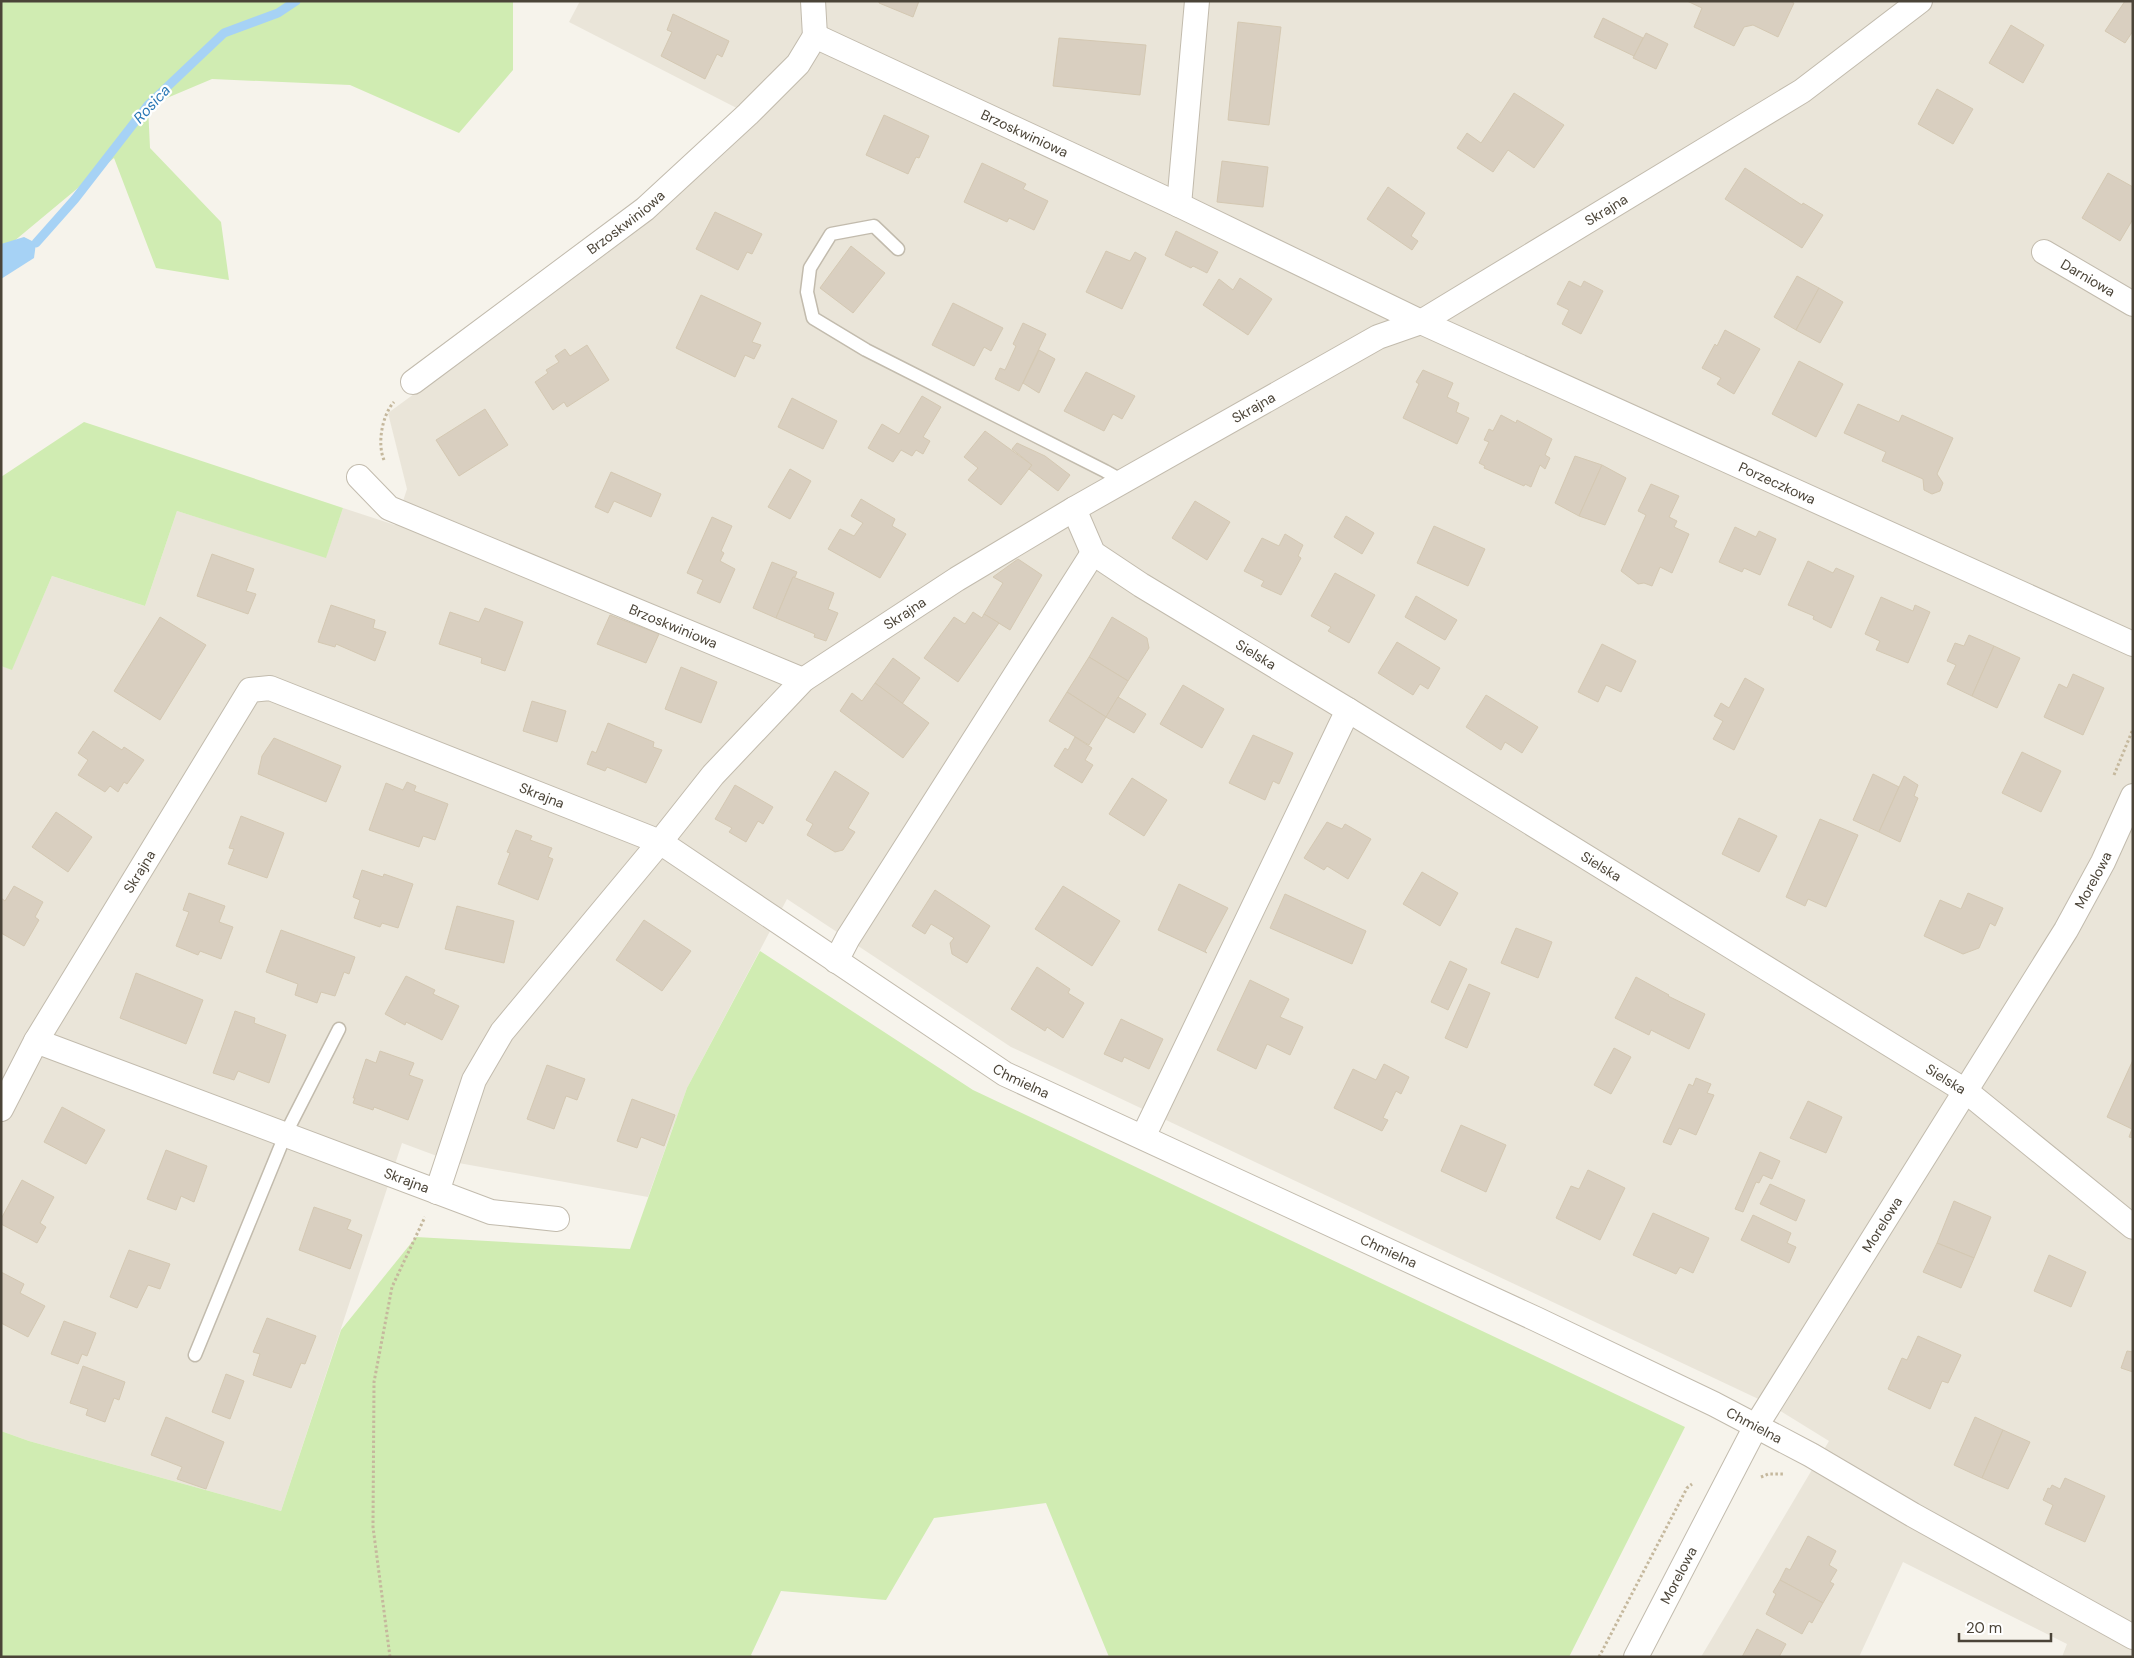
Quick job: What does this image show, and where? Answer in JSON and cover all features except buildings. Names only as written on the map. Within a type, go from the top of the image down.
[{"type":"street","points":[[813,1],[815,36]]},
{"type":"street","points":[[1178,205],[1197,1]]},
{"type":"street","name":"Skrajna","points":[[1,1109],[36,1041],[250,690],[270,688],[660,842],[713,775],[803,680],[957,579],[1074,509],[1378,337],[1421,322],[1802,91],[1920,1]]},
{"type":"street","name":"Brzoskwiniowa","points":[[413,382],[645,209],[748,114],[798,64],[815,36],[1178,205],[1421,322]]},
{"type":"street","name":"Darniowa","points":[[2044,252],[2133,304]]},
{"type":"street","name":"Porzeczkowa","points":[[1421,322],[2133,644]]},
{"type":"street","name":"Brzoskwiniowa","points":[[359,477],[389,508],[803,680]]},
{"type":"street","points":[[836,961],[848,938],[1093,552],[1074,509]]},
{"type":"street","name":"Sielska","points":[[1093,552],[1142,585],[1967,1092],[2133,1227]]},
{"type":"street","points":[[1143,1137],[1348,710]]},
{"type":"street","name":"Morelowa","points":[[1636,1657],[1756,1426],[1967,1092],[2066,930],[2103,862],[2133,796]]},
{"type":"street","points":[[436,1192],[474,1080],[502,1032],[660,842]]},
{"type":"street","name":"Chmielna","points":[[660,842],[1005,1074],[1536,1319],[1756,1426],[2133,1637]]},
{"type":"street","name":"Skrajna","points":[[36,1041],[491,1212],[557,1220]]},
{"type":"lane","points":[[898,249],[874,226],[831,234],[810,268],[806,292],[813,318],[866,350],[1105,470],[1123,482]]},
{"type":"lane","points":[[195,1355],[286,1134],[339,1028]]},
{"type":"path","points":[[384,461],[380,452],[383,426],[390,406],[413,382]]},
{"type":"path","points":[[390,1657],[373,1527],[374,1382],[392,1287],[436,1192]]},
{"type":"shaded area","points":[[580,1],[2133,1],[2133,1657],[2062,1657],[2067,1644],[1903,1562],[1859,1657],[1701,1657],[1829,1441],[1769,1404],[1011,1047],[787,899],[687,1088],[648,1197],[453,1162],[402,1143],[281,1511],[29,1441],[1,1431],[1,666],[12,669],[52,576],[145,606],[177,511],[326,557],[343,508],[395,525],[407,489],[388,413],[462,359],[712,165],[760,120],[569,22]]},
{"type":"green space","points":[[1,1],[513,1],[513,70],[459,133],[350,85],[212,79],[148,106],[150,148],[221,222],[229,280],[156,268],[114,158],[1,252]]},
{"type":"green space","points":[[84,422],[343,508],[326,558],[177,511],[145,606],[52,576],[12,670],[1,666],[1,477]]},
{"type":"green space","points":[[760,951],[973,1090],[1685,1427],[1569,1657],[1109,1657],[1046,1503],[934,1518],[886,1600],[781,1591],[751,1655],[754,1657],[1,1657],[1,1431],[29,1441],[281,1511],[341,1330],[416,1237],[630,1249],[687,1088]]},
{"type":"water","points":[[24,237],[36,243],[34,258],[1,279],[1,244]]},
{"type":"waterway","name":"Rosica","points":[[36,243],[75,199],[148,105],[224,33],[278,13],[296,1]]}]
